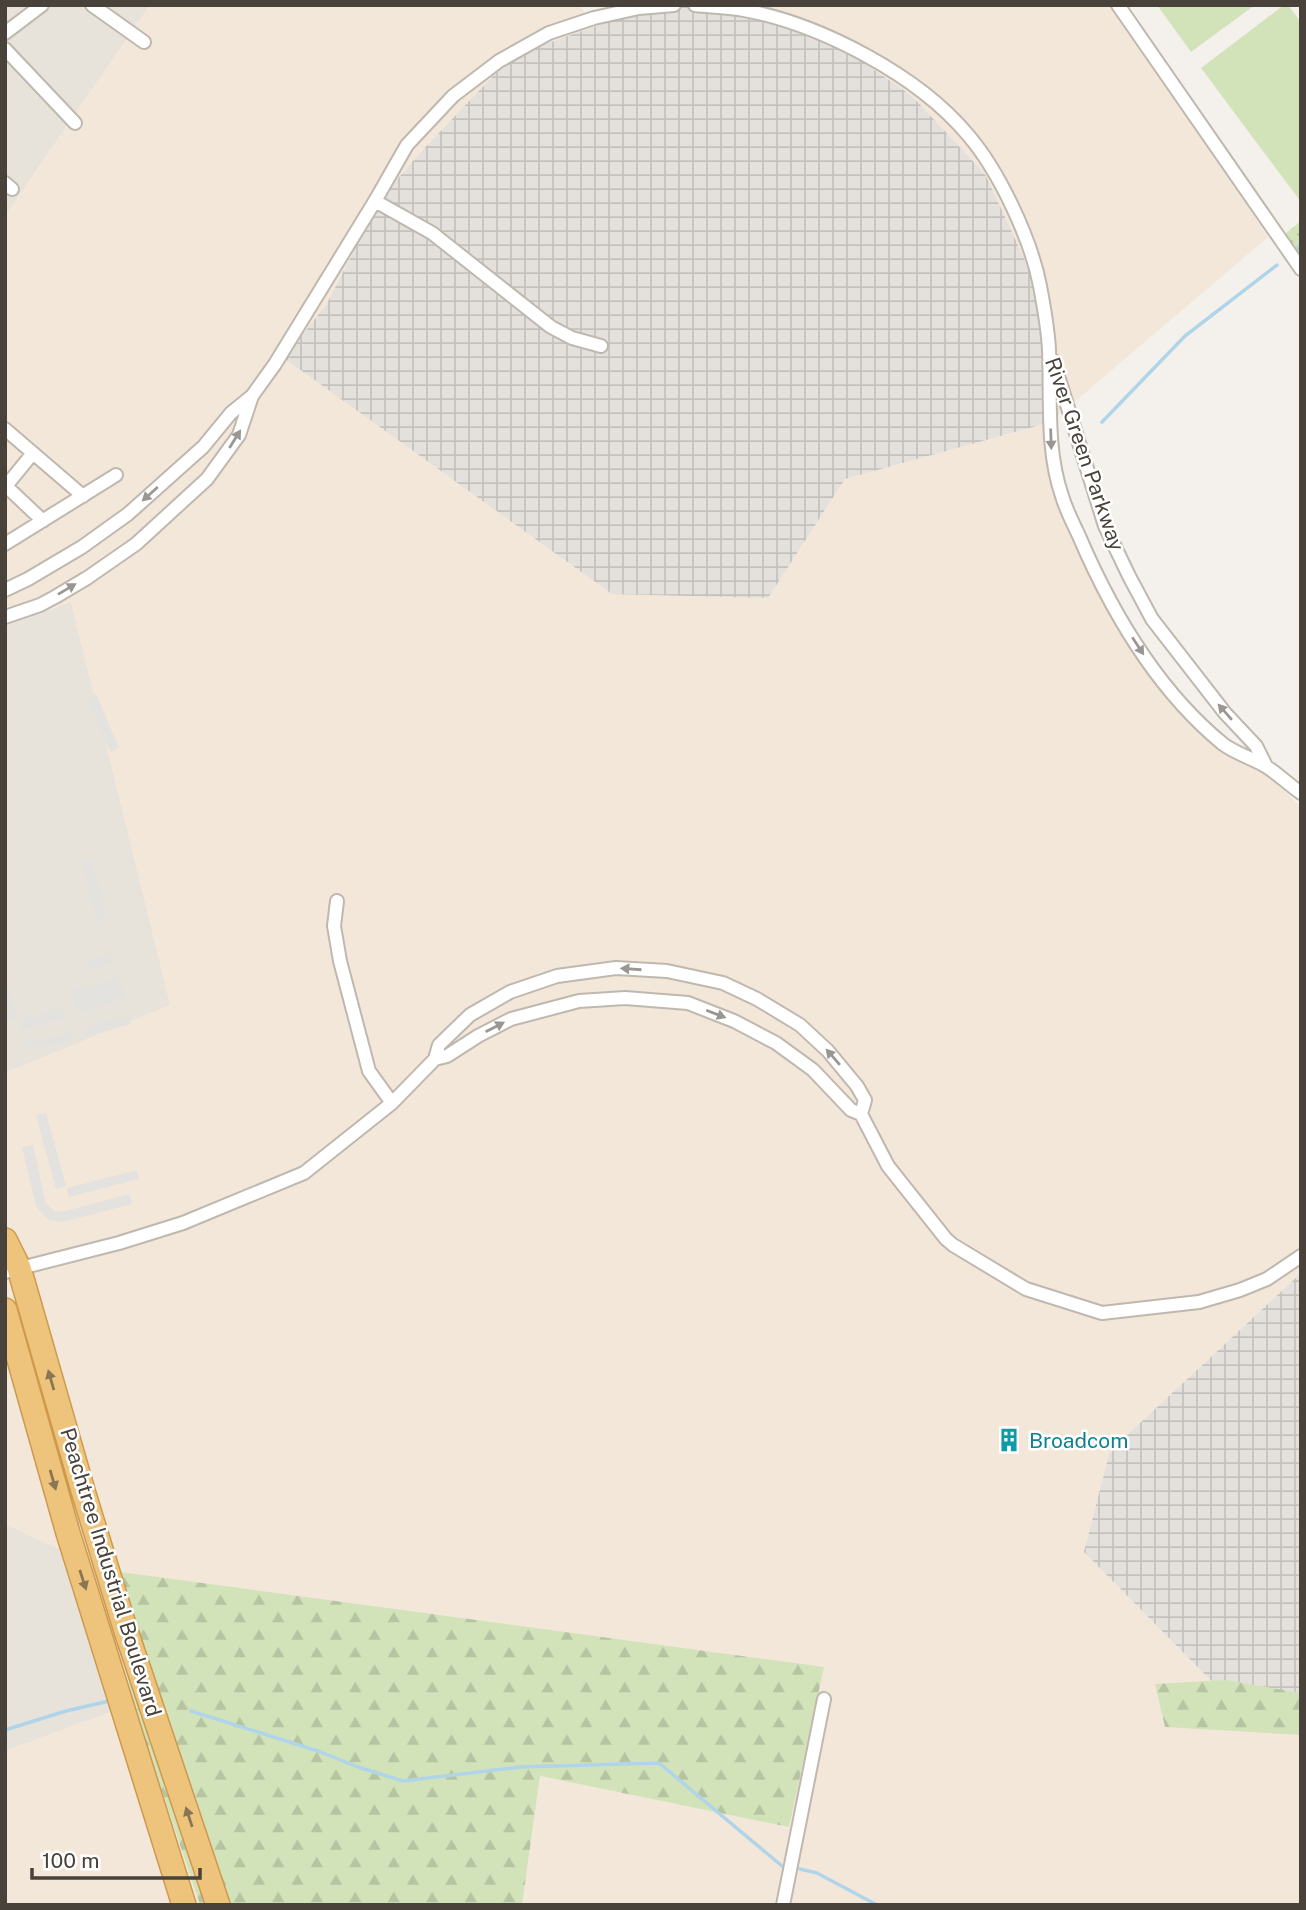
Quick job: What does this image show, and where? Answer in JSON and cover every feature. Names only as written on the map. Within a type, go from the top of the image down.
[{"type":"highway","name":"Peachtree Industrial Boulevard","points":[[5,1240],[12,1270],[126,1631],[218,1905]]},
{"type":"highway","name":"Peachtree Industrial Boulevard","points":[[5,1310],[68,1533],[184,1905]]},
{"type":"street","points":[[5,33],[42,5]]},
{"type":"street","points":[[92,5],[144,42]]},
{"type":"street","points":[[5,590],[58,561],[128,514],[202,447],[231,413],[252,396],[275,364],[407,145],[453,96],[499,61],[549,33],[594,18],[639,8],[674,5]]},
{"type":"street","name":"River Green Parkway","points":[[695,5],[744,10],[809,28],[880,64],[934,101],[969,135],[999,180],[1021,226],[1040,283],[1049,346],[1052,460],[1062,496],[1108,600],[1158,677],[1191,712],[1225,746],[1266,766],[1301,793]]},
{"type":"street","points":[[1118,5],[1301,269]]},
{"type":"street","points":[[5,49],[75,123]]},
{"type":"street","points":[[375,201],[432,233],[551,327],[572,338],[601,346]]},
{"type":"street","name":"River Green Parkway","points":[[1049,346],[1105,526],[1129,576],[1152,619],[1225,713],[1256,746],[1266,766]]},
{"type":"street","points":[[5,617],[55,597],[136,544],[207,479],[239,435],[252,396]]},
{"type":"street","points":[[5,429],[83,496]]},
{"type":"street","points":[[33,453],[6,486],[43,521]]},
{"type":"street","points":[[5,544],[116,475]]},
{"type":"street","points":[[337,901],[334,926],[340,961],[369,1071],[392,1103]]},
{"type":"street","points":[[12,1270],[120,1243],[183,1223],[304,1173],[392,1103],[435,1059],[439,1045],[470,1015],[510,992],[557,976],[616,968],[667,971],[723,983],[757,999],[800,1025],[828,1051],[865,1100],[861,1114]]},
{"type":"street","points":[[435,1059],[447,1056],[511,1019],[579,1002],[625,998],[688,1003],[734,1021],[776,1043],[813,1070],[851,1110],[861,1114],[888,1166],[946,1239],[1026,1289],[1102,1313],[1175,1305],[1199,1302],[1240,1290],[1268,1279],[1301,1256]]},
{"type":"street","points":[[783,1905],[824,1699]]},
{"type":"shaded area","points":[[5,5],[150,5],[5,216]]},
{"type":"shaded area","points":[[150,5],[580,5],[593,27],[512,56],[381,198],[326,305],[285,358],[768,598],[845,479],[1051,422],[1060,470],[1098,564],[1134,639],[1177,692],[1301,807],[1301,1273],[1110,1451],[1301,1731],[1301,1905],[522,1905],[540,1776],[789,1827],[106,1570],[5,1524],[5,1073],[170,1005],[71,602],[5,625],[5,216]]},
{"type":"shaded area","points":[[664,5],[714,5],[822,34],[912,96],[985,174],[1035,282],[1051,422],[845,479],[768,598],[612,594],[284,358],[326,305],[381,198],[512,56]]},
{"type":"shaded area","points":[[753,5],[1120,5],[1268,237],[1051,422],[985,174],[912,96],[822,34],[752,13]]},
{"type":"shaded area","points":[[71,602],[171,1005],[5,1073],[5,625]]},
{"type":"shaded area","points":[[96,694],[119,748],[110,752],[87,698]]},
{"type":"shaded area","points":[[91,859],[107,917],[97,920],[81,862]]},
{"type":"shaded area","points":[[109,954],[112,963],[90,971],[86,962]]},
{"type":"shaded area","points":[[5,976],[16,1018],[6,1021],[5,1018]]},
{"type":"shaded area","points":[[120,977],[126,999],[77,1013],[71,990]]},
{"type":"shaded area","points":[[62,1007],[65,1017],[22,1031],[19,1021]]},
{"type":"shaded area","points":[[128,1015],[131,1024],[83,1037],[81,1029]]},
{"type":"shaded area","points":[[69,1032],[71,1041],[27,1052],[25,1044]]},
{"type":"shaded area","points":[[46,1113],[66,1186],[56,1189],[36,1115]]},
{"type":"shaded area","points":[[33,1145],[46,1204],[55,1211],[62,1212],[129,1194],[132,1204],[63,1222],[48,1220],[36,1206],[22,1147]]},
{"type":"shaded area","points":[[137,1170],[139,1179],[69,1197],[67,1188]]},
{"type":"shaded area","points":[[1301,1273],[1301,1731],[1258,1728],[1084,1552],[1110,1451]]},
{"type":"shaded area","points":[[5,1524],[106,1570],[133,1704],[5,1751]]},
{"type":"shaded area","points":[[133,1704],[200,1905],[5,1905],[5,1751]]},
{"type":"green space","points":[[1157,5],[1255,5],[1191,52]]},
{"type":"green space","points":[[1284,5],[1288,5],[1301,22],[1301,202],[1201,68]]},
{"type":"green space","points":[[1301,221],[1301,256],[1285,234]]},
{"type":"green space","points":[[106,1570],[824,1667],[789,1827],[540,1776],[522,1905],[200,1905],[133,1704]]},
{"type":"green space","points":[[1226,1680],[1301,1693],[1301,1735],[1165,1727],[1155,1684]]},
{"type":"waterway","points":[[1298,247],[1301,244]]},
{"type":"waterway","points":[[1102,422],[1185,336],[1277,265]]},
{"type":"waterway","points":[[5,1730],[109,1701]]},
{"type":"waterway","points":[[191,1711],[403,1781],[520,1767],[659,1763],[782,1866]]},
{"type":"waterway","points":[[800,1869],[817,1873],[877,1905]]},
{"type":"place","name":"Broadcom","points":[[1009,1440]]}]
